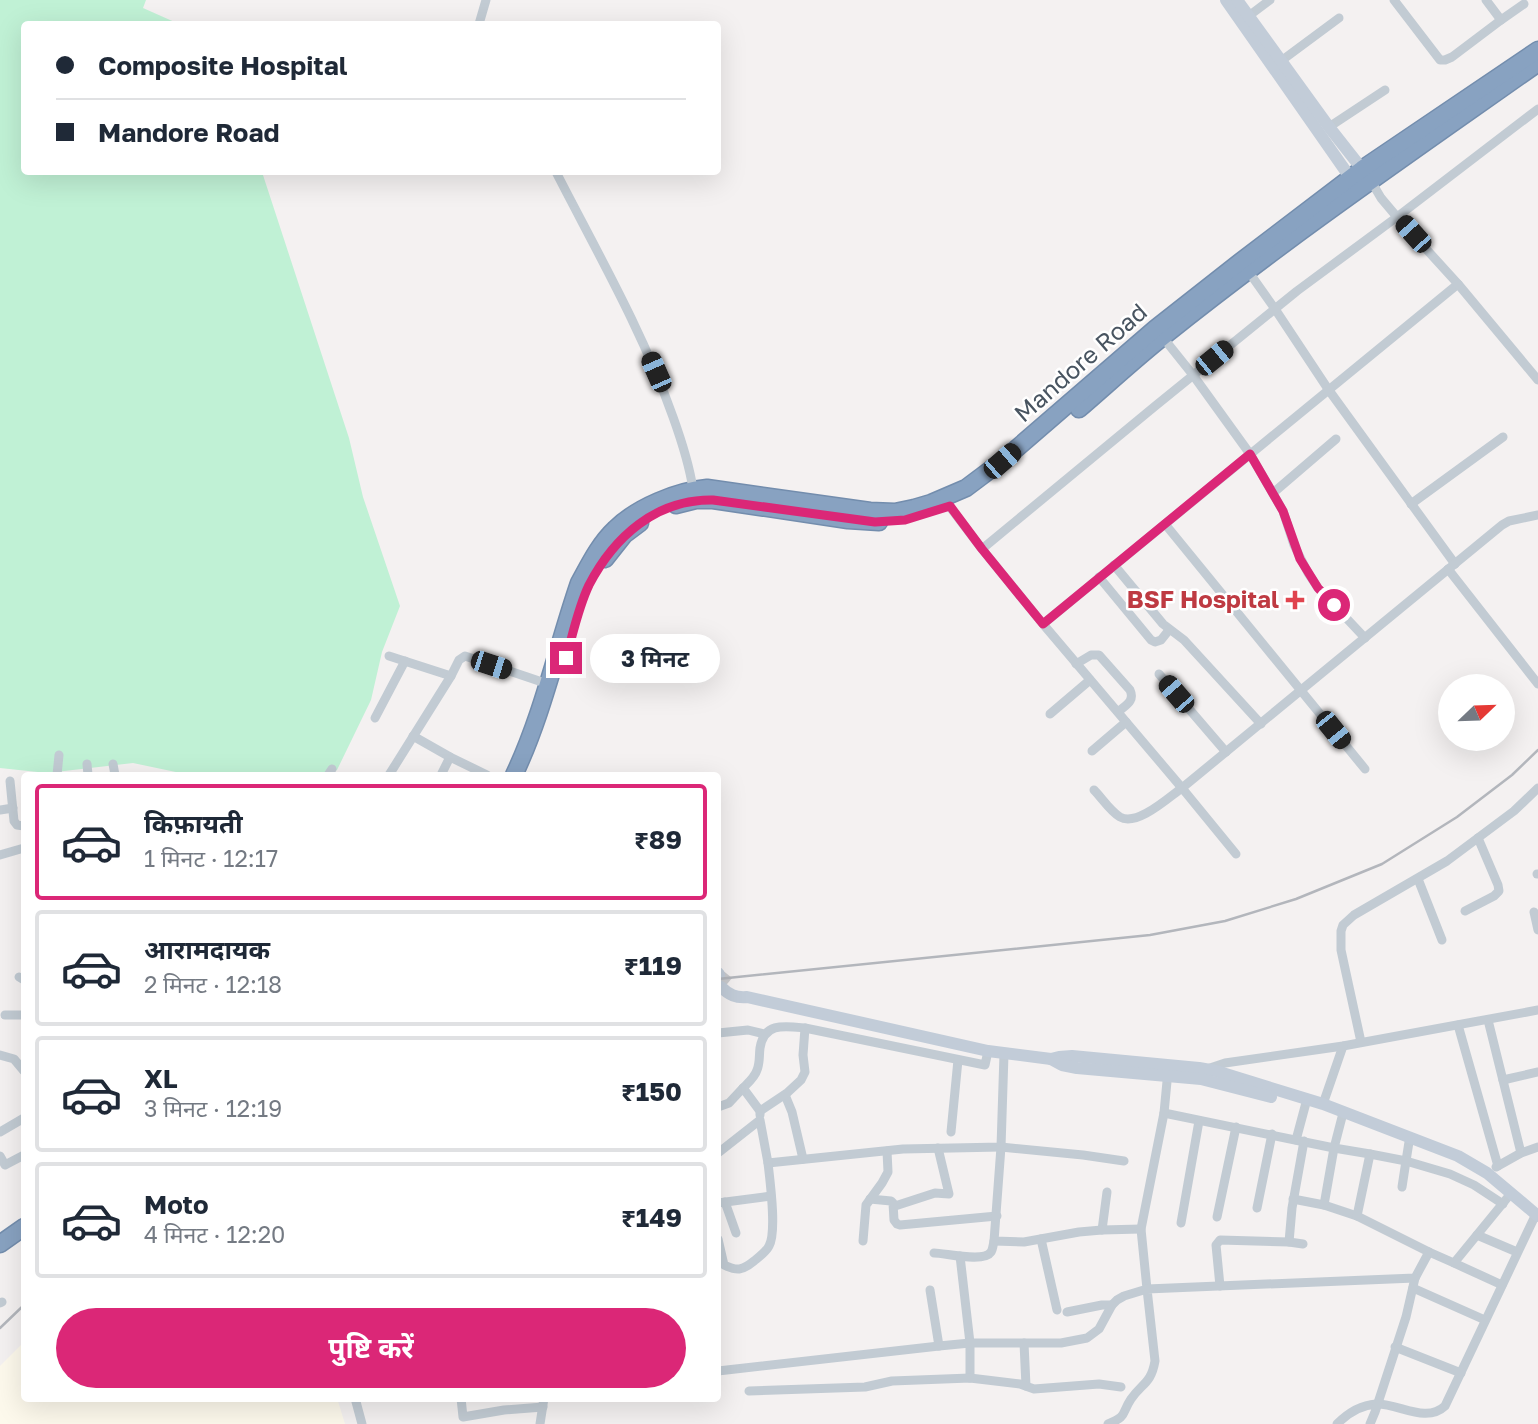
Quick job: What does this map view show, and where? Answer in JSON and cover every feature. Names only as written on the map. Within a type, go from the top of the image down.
[{"type":"highway","name":"Mandore Road","points":[[521,772],[579,583],[604,542],[615,528],[631,516],[671,496],[693,489],[707,488],[870,511],[895,512],[931,503],[966,488],[1244,266],[1538,50]]},
{"type":"highway","name":"Mandore Road","points":[[1360,179],[1538,63]]},
{"type":"highway","name":"Mandore Road","points":[[521,772],[545,725],[588,587],[612,549],[637,524],[679,504],[696,500],[875,522],[905,520],[950,506],[976,494],[1013,466],[1159,332]]},
{"type":"highway","points":[[0,1231],[21,1217]]},
{"type":"highway","points":[[0,1244],[21,1229]]},
{"type":"main road","points":[[1226,0],[1281,61],[1329,127],[1360,179]]},
{"type":"main road","points":[[1237,0],[1245,19],[1360,179]]},
{"type":"main road","points":[[722,980],[747,997],[988,1051],[1051,1059],[1068,1066],[1204,1074],[1306,1102],[1456,1161],[1475,1172],[1505,1200],[1536,1219]]},
{"type":"main road","points":[[1306,1102],[1323,1104],[1493,1169],[1536,1219]]},
{"type":"street","points":[[480,21],[486,0]]},
{"type":"street","points":[[1245,19],[1270,0]]},
{"type":"street","points":[[1394,0],[1440,60],[1452,57],[1524,4]]},
{"type":"street","points":[[1486,0],[1501,20]]},
{"type":"street","points":[[1281,61],[1339,18]]},
{"type":"street","points":[[1329,127],[1385,90]]},
{"type":"street","points":[[982,549],[1276,309],[1538,109]]},
{"type":"street","points":[[558,175],[621,298],[663,389],[690,464],[693,489]]},
{"type":"street","points":[[1360,179],[1381,198],[1458,284],[1538,380]]},
{"type":"street","points":[[1360,179],[1381,198]]},
{"type":"street","points":[[1244,266],[1411,504],[1451,567],[1538,684]]},
{"type":"street","points":[[1043,624],[1458,284]]},
{"type":"street","points":[[1159,332],[1250,454],[1283,511],[1294,545],[1318,588],[1365,638]]},
{"type":"street","points":[[1411,504],[1503,437]]},
{"type":"street","points":[[1273,493],[1336,439]]},
{"type":"street","points":[[950,506],[1043,624],[1236,853]]},
{"type":"street","points":[[1094,790],[1118,816],[1133,820],[1141,816],[1182,788],[1509,521],[1538,515]]},
{"type":"street","points":[[1165,524],[1365,769]]},
{"type":"street","points":[[1114,565],[1163,624],[1184,640],[1261,724]]},
{"type":"street","points":[[1099,577],[1152,640],[1161,640],[1169,630]]},
{"type":"street","points":[[1076,664],[1091,654],[1096,653],[1102,658],[1133,696],[1118,712]]},
{"type":"street","points":[[389,656],[451,676]]},
{"type":"street","points":[[391,772],[459,660],[466,656],[548,684]]},
{"type":"street","points":[[375,718],[404,661]]},
{"type":"street","points":[[1159,674],[1226,752]]},
{"type":"street","points":[[1050,714],[1090,680]]},
{"type":"street","points":[[1092,751],[1126,722]]},
{"type":"street","points":[[413,736],[481,772]]},
{"type":"street","points":[[57,772],[59,755]]},
{"type":"street","points":[[442,772],[450,757]]},
{"type":"street","points":[[87,764],[88,772]]},
{"type":"street","points":[[113,764],[114,772]]},
{"type":"street","points":[[10,781],[14,821],[21,826]]},
{"type":"street","points":[[1361,1042],[1341,950],[1341,931],[1348,920],[1447,861],[1514,811],[1538,788]]},
{"type":"street","points":[[0,810],[13,808]]},
{"type":"street","points":[[1465,911],[1499,891],[1478,838]]},
{"type":"street","points":[[0,855],[21,849]]},
{"type":"street","points":[[1418,879],[1443,940]]},
{"type":"street","points":[[1534,912],[1538,930]]},
{"type":"street","points":[[1204,1074],[1218,1065],[1343,1046],[1538,1010]]},
{"type":"street","points":[[5,1015],[21,1015]]},
{"type":"street","points":[[1488,1020],[1521,1153]]},
{"type":"street","points":[[1458,1025],[1493,1169],[1538,1147]]},
{"type":"street","points":[[721,1106],[729,1103],[756,1074],[760,1062],[760,1046],[765,1034],[775,1027],[805,1028],[985,1065],[988,1051]]},
{"type":"street","points":[[721,1150],[801,1080],[805,1072],[805,1028]]},
{"type":"street","points":[[721,1033],[748,1030],[765,1034]]},
{"type":"street","points":[[1323,1104],[1343,1046]]},
{"type":"street","points":[[934,1253],[988,1255],[994,1241],[1004,1054]]},
{"type":"street","points":[[0,1055],[19,1059]]},
{"type":"street","points":[[951,1132],[958,1060]]},
{"type":"street","points":[[1222,1078],[1236,1062]]},
{"type":"street","points":[[1108,1424],[1123,1416],[1129,1402],[1149,1380],[1155,1361],[1141,1229],[1164,1113],[1168,1071]]},
{"type":"street","points":[[1503,1080],[1538,1072]]},
{"type":"street","points":[[721,1268],[739,1270],[753,1262],[769,1246],[772,1230],[768,1163],[760,1116],[743,1088]]},
{"type":"street","points":[[785,1095],[792,1112],[803,1159]]},
{"type":"street","points":[[1289,1242],[1306,1102]]},
{"type":"street","points":[[1164,1113],[1406,1161],[1450,1174],[1505,1200],[1454,1263]]},
{"type":"street","points":[[1324,1205],[1342,1117]]},
{"type":"street","points":[[0,1132],[21,1120]]},
{"type":"street","points":[[1181,1223],[1199,1121]]},
{"type":"street","points":[[1217,1217],[1236,1127]]},
{"type":"street","points":[[1256,1208],[1272,1135]]},
{"type":"street","points":[[1402,1187],[1409,1142]]},
{"type":"street","points":[[768,1163],[887,1151],[1001,1147],[1124,1161]]},
{"type":"street","points":[[895,1206],[935,1193],[949,1194],[938,1148]]},
{"type":"street","points":[[863,1241],[866,1205],[888,1172],[887,1151]]},
{"type":"street","points":[[1357,1216],[1370,1154]]},
{"type":"street","points":[[0,1156],[5,1165],[21,1157]]},
{"type":"street","points":[[1102,1230],[1107,1192]]},
{"type":"street","points":[[736,1233],[721,1202],[771,1196]]},
{"type":"street","points":[[870,1199],[891,1201],[895,1206],[894,1220],[897,1224],[997,1216]]},
{"type":"street","points":[[1293,1199],[1324,1205],[1357,1216],[1502,1285]]},
{"type":"street","points":[[1337,1424],[1352,1412],[1377,1404],[1422,1414],[1441,1411],[1517,1252],[1536,1219]]},
{"type":"street","points":[[994,1241],[1024,1242],[1102,1230],[1141,1229]]},
{"type":"street","points":[[1477,1235],[1517,1252]]},
{"type":"street","points":[[1041,1239],[1057,1310]]},
{"type":"street","points":[[1220,1286],[1217,1242],[1227,1240],[1303,1244]]},
{"type":"street","points":[[1370,1424],[1406,1317],[1414,1283],[1429,1252]]},
{"type":"street","points":[[960,1256],[970,1343],[970,1378]]},
{"type":"street","points":[[721,1371],[970,1343],[1061,1343],[1087,1338],[1099,1329],[1112,1305],[1124,1296],[1147,1289],[1414,1283],[1485,1320]]},
{"type":"street","points":[[929,1290],[939,1346]]},
{"type":"street","points":[[1068,1312],[1112,1305]]},
{"type":"street","points":[[1024,1343],[1027,1386]]},
{"type":"street","points":[[1395,1347],[1461,1373]]},
{"type":"street","points":[[749,1391],[865,1387],[892,1381],[970,1378],[1012,1382],[1034,1389],[1099,1384],[1121,1387]]},
{"type":"street","points":[[356,1402],[362,1424]]},
{"type":"street","points":[[461,1402],[463,1417]]},
{"type":"street","points":[[452,1424],[463,1417],[544,1403],[540,1424]]},
{"type":"shaded area","points":[[21,1345],[21,1402],[338,1402],[345,1424],[0,1424],[0,1366]]},
{"type":"green space","points":[[0,0],[146,0],[143,8],[172,21],[21,21],[21,175],[263,175],[349,438],[363,497],[400,606],[382,652],[371,700],[334,772],[176,772],[133,763],[56,772],[0,768]]},
{"type":"tunnel","points":[[721,977],[731,985]]},
{"type":"railway","points":[[721,979],[1150,935],[1225,921],[1296,899],[1382,864],[1457,817],[1512,775],[1538,750]]},
{"type":"railway","points":[[0,1328],[21,1308]]},
{"type":"place","name":"BSF Hospital","points":[[1295,600]]},
{"type":"route","points":[[566,658],[588,587],[612,549],[637,524],[679,504],[713,500],[875,522],[905,520],[950,506],[1043,624],[1250,454],[1283,511],[1300,559],[1318,588],[1334,605]]}]
